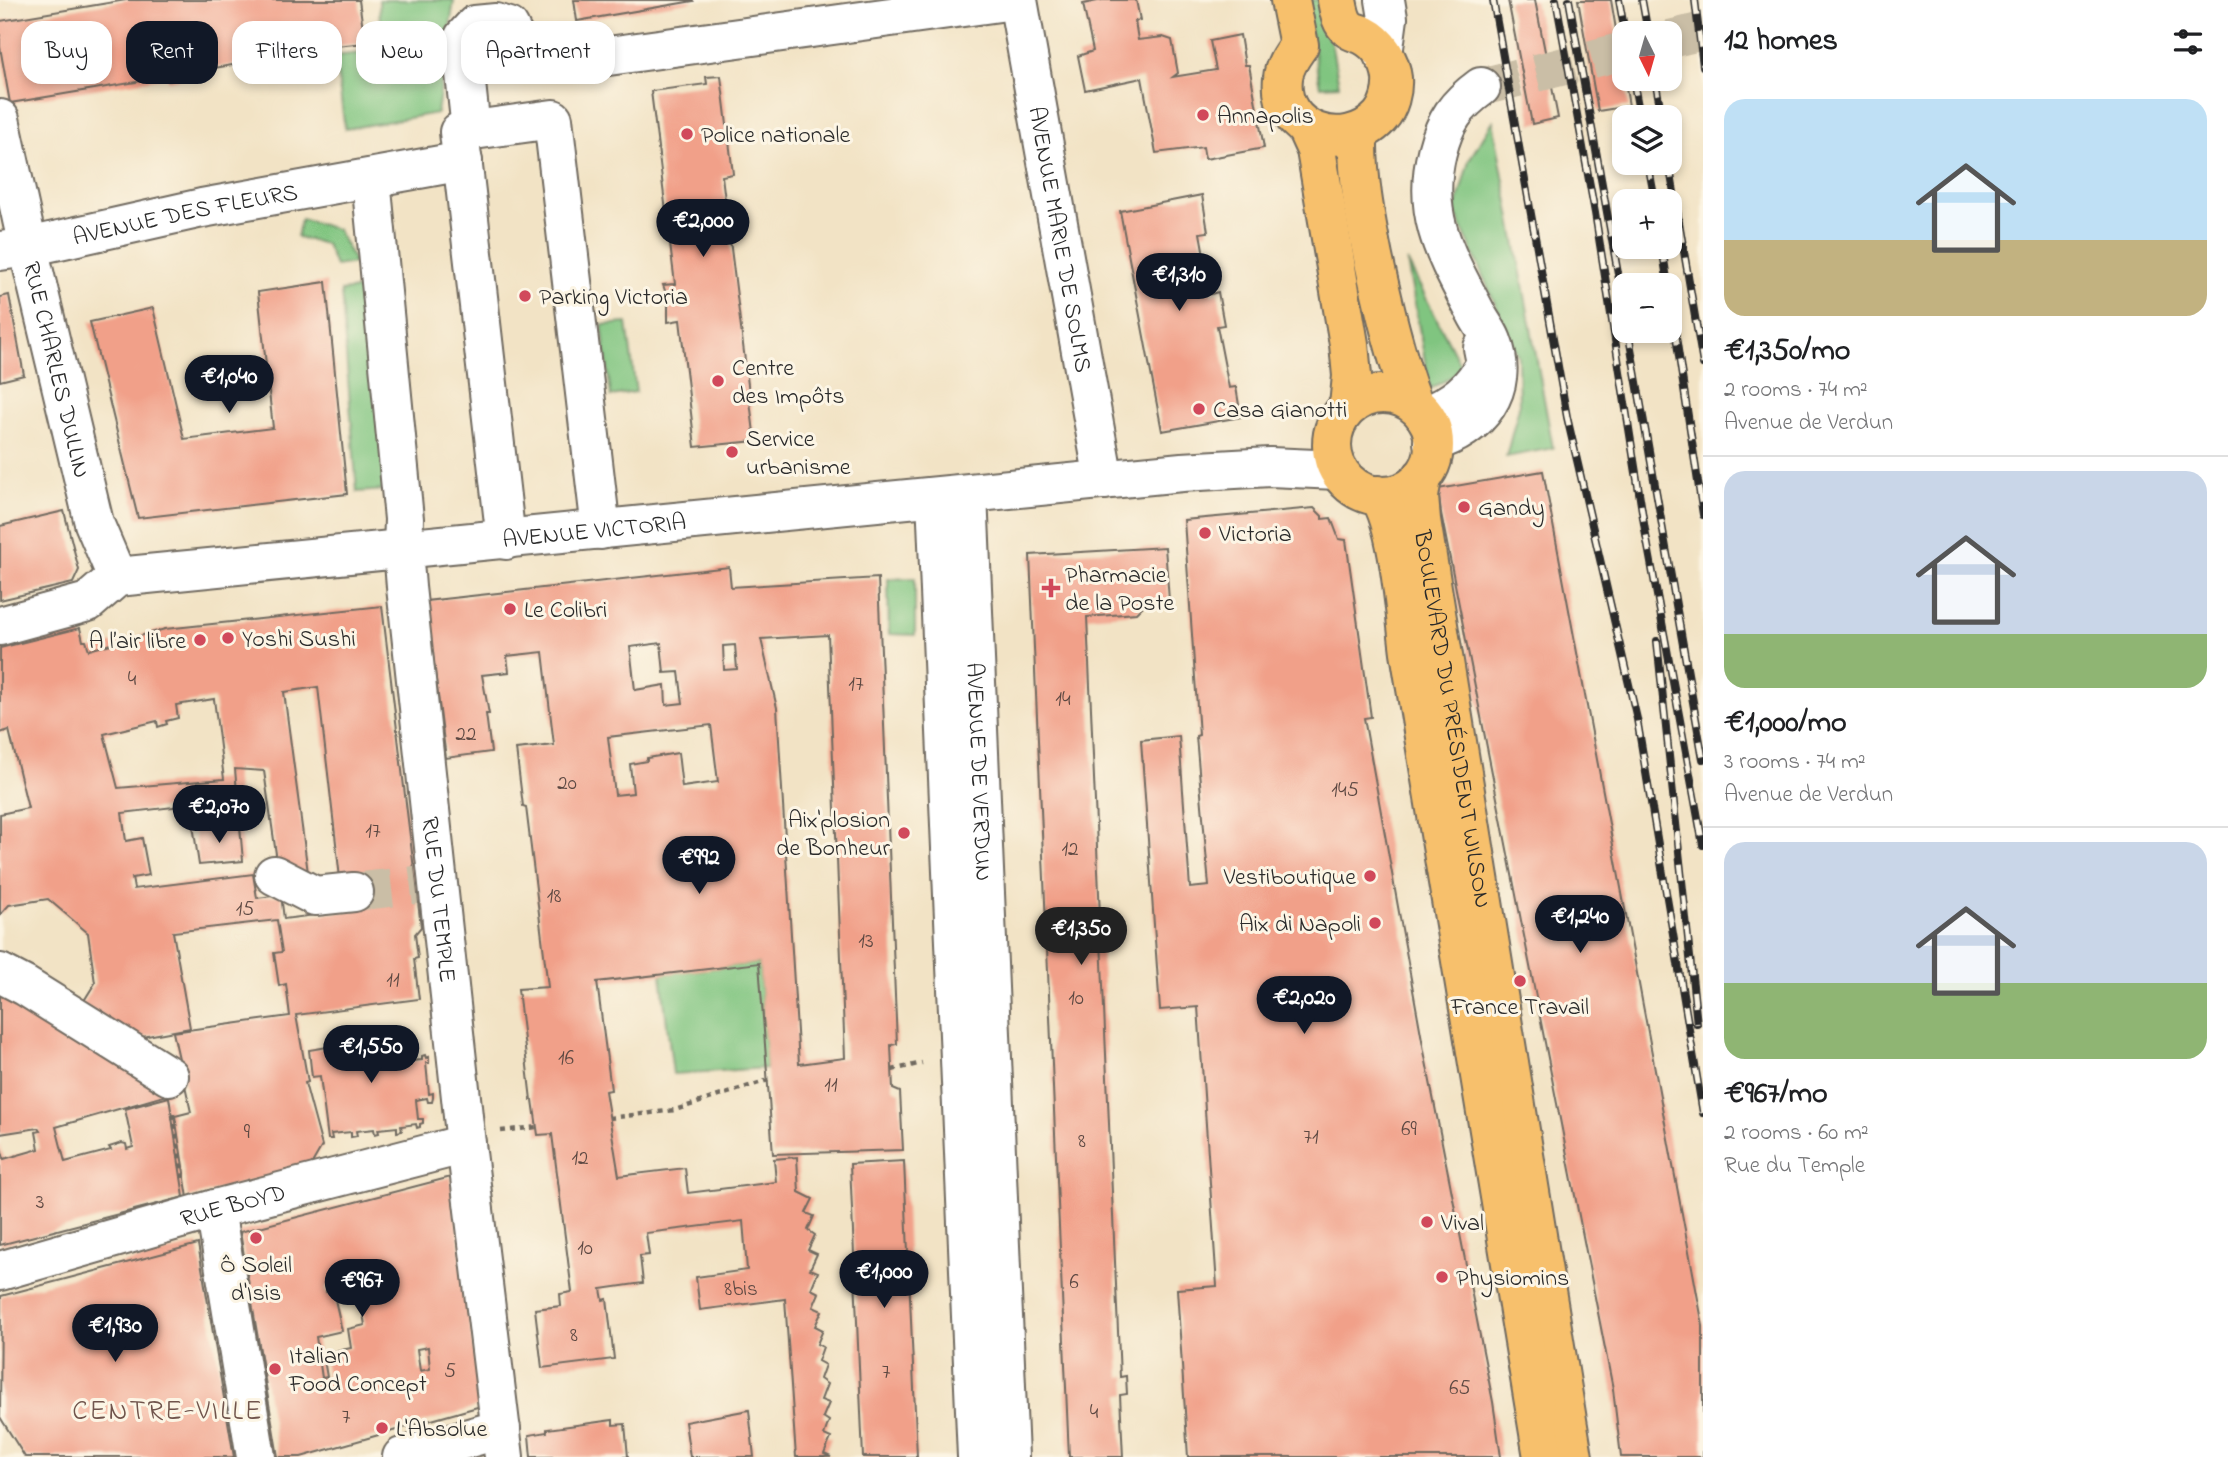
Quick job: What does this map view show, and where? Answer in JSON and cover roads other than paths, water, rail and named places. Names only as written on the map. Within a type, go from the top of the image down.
[{"type":"main road","points":[[1290,0],[1298,44],[1288,60],[1283,78],[1284,97],[1293,114],[1306,128],[1316,149],[1349,344],[1352,376],[1349,406]]},
{"type":"main road","points":[[1306,128],[1322,136],[1358,134],[1384,112],[1391,95],[1392,78],[1388,61],[1379,47],[1343,15]]},
{"type":"main road","points":[[1358,134],[1367,229],[1388,327],[1424,420],[1429,467],[1409,488],[1394,494],[1363,492],[1349,482],[1335,458],[1333,433],[1338,419],[1349,406],[1364,398],[1381,394],[1398,396],[1424,420]]},
{"type":"main road","name":"BOULEVARD DU PRÉSIDENT WILSON","points":[[1422,477],[1420,520],[1573,1457]]},
{"type":"main road","name":"BOULEVARD DU PRÉSIDENT WILSON","points":[[1378,495],[1392,525],[1410,652],[1543,1457]]},
{"type":"street","points":[[506,540],[467,146],[464,37],[475,25],[496,11],[517,43],[534,60],[565,62],[1016,0]]},
{"type":"street","name":"AVENUE MARIE DE SOLMS","points":[[1016,0],[1104,480]]},
{"type":"street","points":[[1383,55],[1388,18],[1385,0]]},
{"type":"street","points":[[1424,420],[1461,431],[1478,419],[1489,404],[1496,383],[1497,360],[1492,340],[1441,240],[1433,217],[1431,192],[1433,170],[1449,121],[1460,102],[1481,87]]},
{"type":"street","name":"RUE CHARLES DULLIN","points":[[0,119],[14,249],[94,523],[117,577]]},
{"type":"street","name":"AVENUE DES FLEURS","points":[[14,249],[202,208],[371,179],[553,119],[601,530]]},
{"type":"street","name":"RUE DU TEMPLE","points":[[371,179],[404,519],[403,550],[428,883],[466,1144],[503,1443]]},
{"type":"street","name":"AVENUE VICTORIA","points":[[117,577],[1202,470],[1270,467],[1335,458]]},
{"type":"street","name":"AVENUE DE VERDUN","points":[[952,495],[976,1050],[1009,1457]]},
{"type":"street","points":[[0,626],[88,602],[117,577]]},
{"type":"street","points":[[274,875],[315,896],[354,892]]},
{"type":"street","points":[[0,973],[169,1076]]},
{"type":"street","name":"AVENUE DE VERDUN","points":[[976,1050],[977,1457]]},
{"type":"street","name":"RUE BOYD","points":[[0,1271],[202,1213],[466,1144]]},
{"type":"street","points":[[202,1213],[257,1457]]},
{"type":"street","points":[[402,1457],[503,1443]]},
{"type":"tunnel","points":[[1682,36],[1703,31]]},
{"type":"tunnel","points":[[1481,87],[1612,54]]},
{"type":"tunnel","points":[[354,892],[416,885]]},
{"type":"railway","points":[[1493,0],[1567,417],[1637,719],[1703,1113]]},
{"type":"railway","points":[[1556,0],[1595,213],[1645,530],[1703,845]]},
{"type":"railway","points":[[1569,0],[1618,273]]},
{"type":"railway","points":[[1619,0],[1623,21]]},
{"type":"railway","points":[[1642,0],[1646,21]]},
{"type":"railway","points":[[1695,0],[1703,66]]},
{"type":"railway","points":[[1635,91],[1638,105]]},
{"type":"railway","points":[[1657,91],[1660,105]]},
{"type":"railway","points":[[1650,175],[1653,189]]},
{"type":"railway","points":[[1671,175],[1703,364]]},
{"type":"railway","points":[[1664,259],[1666,273]]},
{"type":"railway","points":[[1630,343],[1703,759]]},
{"type":"railway","points":[[1677,343],[1703,515]]},
{"type":"railway","points":[[1657,641],[1697,1024]]},
{"type":"place","name":"Annapolis","points":[[1203,115]]},
{"type":"place","name":"Police nationale","points":[[687,134]]},
{"type":"place","name":"Parking Victoria","points":[[525,296]]},
{"type":"place","name":"Centre des Impôts","points":[[718,381]]},
{"type":"place","name":"Casa Gianotti","points":[[1199,409]]},
{"type":"place","name":"Service urbanisme","points":[[732,452]]},
{"type":"place","name":"Gandy","points":[[1464,507]]},
{"type":"place","name":"Victoria","points":[[1205,533]]},
{"type":"place","name":"Pharmacie de la Poste","points":[[1051,588]]},
{"type":"place","name":"Le Colibri","points":[[510,609]]},
{"type":"place","name":"Yoshi Sushi","points":[[228,638]]},
{"type":"place","name":"A l’air libre","points":[[200,640]]},
{"type":"place","name":"Aix'plosion de Bonheur","points":[[904,833]]},
{"type":"place","name":"Vestiboutique","points":[[1370,876]]},
{"type":"place","name":"Aix di Napoli","points":[[1375,923]]},
{"type":"place","name":"France Travail","points":[[1520,981]]},
{"type":"place","name":"Vival","points":[[1427,1222]]},
{"type":"place","name":"Ô Soleil d'Isis","points":[[256,1238]]},
{"type":"place","name":"Physiomins","points":[[1442,1277]]},
{"type":"place","name":"Italian Food Concept","points":[[275,1369]]},
{"type":"place","name":"L'Absolue","points":[[382,1428]]},
{"type":"district","name":"CENTRE-VILLE","points":[[168,1409]]}]
